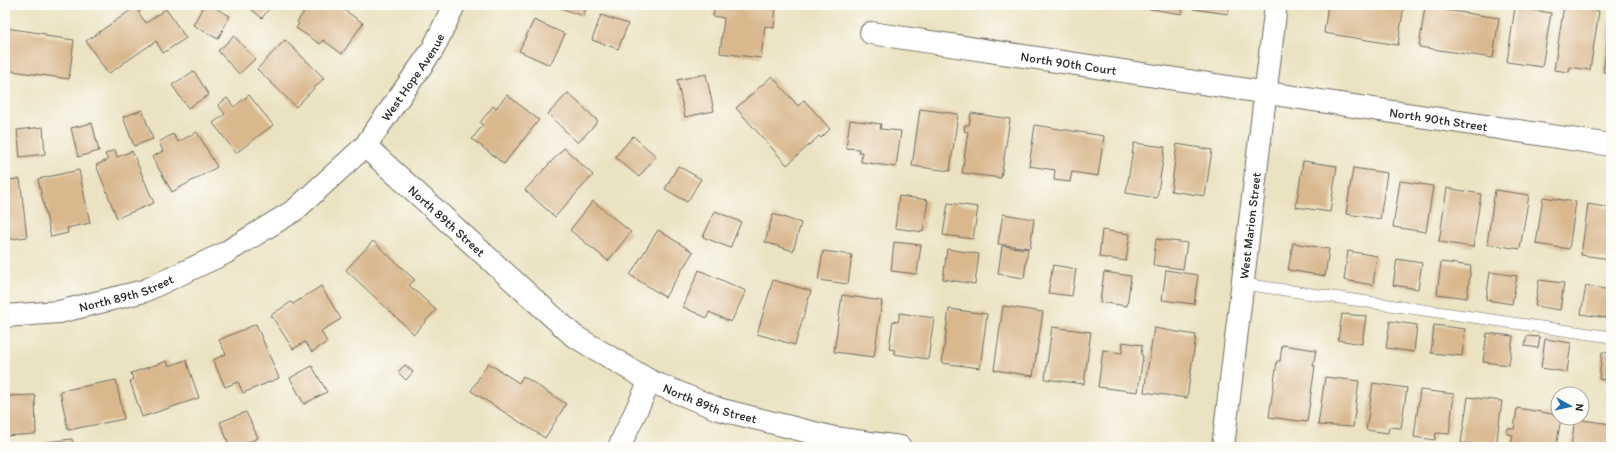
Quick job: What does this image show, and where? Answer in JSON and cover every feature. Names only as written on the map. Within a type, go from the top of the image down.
[{"type":"street","name":"West Hope Avenue","points":[[365,146],[433,49],[454,5]]},
{"type":"street","name":"West Marion Street","points":[[1223,447],[1276,5]]},
{"type":"street","name":"North 90th Court","points":[[871,33],[1266,93]]},
{"type":"street","name":"North 90th Street","points":[[1266,93],[1611,145]]},
{"type":"street","name":"North 89th Street","points":[[5,316],[59,312],[144,291],[225,253],[295,210],[365,146],[574,336],[650,381],[718,409],[834,438],[900,447]]},
{"type":"street","points":[[619,447],[650,381]]},
{"type":"lane","points":[[1243,284],[1611,337]]},
{"type":"building","points":[[204,5],[210,5],[230,16],[218,39],[193,25]]},
{"type":"building","points":[[246,5],[272,5],[262,18]]},
{"type":"building","points":[[309,5],[337,5],[363,23],[342,54],[323,40],[320,44],[296,28],[299,24],[297,22]]},
{"type":"building","points":[[552,5],[587,5],[583,16]]},
{"type":"building","points":[[715,5],[776,5],[774,28],[765,26],[761,58],[720,53],[724,18],[713,16]]},
{"type":"building","points":[[1144,5],[1183,5],[1182,14],[1144,8]]},
{"type":"building","points":[[1193,5],[1230,5],[1228,14],[1193,9]]},
{"type":"building","points":[[1328,5],[1404,5],[1398,45],[1324,33]]},
{"type":"building","points":[[1564,5],[1599,11],[1590,70],[1570,67],[1569,72],[1554,70]]},
{"type":"building","points":[[137,6],[141,11],[138,12],[146,23],[166,9],[186,38],[163,53],[156,41],[108,74],[86,41]]},
{"type":"building","points":[[1425,7],[1499,18],[1493,58],[1419,47]]},
{"type":"building","points":[[1515,7],[1551,13],[1542,67],[1507,62]]},
{"type":"building","points":[[601,15],[628,24],[618,49],[592,40]]},
{"type":"building","points":[[534,20],[565,34],[550,65],[519,51]]},
{"type":"building","points":[[1611,24],[1611,73],[1603,72]]},
{"type":"building","points":[[6,28],[74,40],[69,79],[5,70]]},
{"type":"building","points":[[234,36],[255,59],[239,74],[218,51]]},
{"type":"building","points":[[285,40],[324,78],[296,107],[257,69]]},
{"type":"building","points":[[194,71],[209,95],[188,108],[172,85]]},
{"type":"building","points":[[706,74],[714,111],[685,117],[677,80]]},
{"type":"building","points":[[772,76],[798,106],[804,100],[830,129],[821,138],[819,136],[787,165],[736,108]]},
{"type":"building","points":[[568,93],[598,121],[578,143],[548,114]]},
{"type":"building","points":[[249,95],[273,125],[236,153],[213,123],[225,114],[218,105],[227,98],[234,107]]},
{"type":"building","points":[[507,95],[539,120],[504,164],[472,139],[483,125],[480,123],[493,106],[496,108]]},
{"type":"building","points":[[920,109],[958,114],[950,171],[912,166]]},
{"type":"building","points":[[142,110],[153,139],[134,146],[123,117]]},
{"type":"building","points":[[971,113],[1010,119],[1001,178],[962,173],[968,132],[964,131],[965,125],[969,125]]},
{"type":"building","points":[[850,120],[881,124],[880,129],[901,131],[896,167],[861,162],[862,152],[858,152],[859,149],[846,148]]},
{"type":"building","points":[[92,123],[99,151],[78,157],[71,128]]},
{"type":"building","points":[[1035,125],[1104,136],[1098,176],[1072,172],[1070,182],[1054,180],[1055,170],[1029,166]]},
{"type":"building","points":[[43,127],[45,154],[20,157],[17,130]]},
{"type":"building","points":[[197,132],[217,167],[172,192],[152,157],[163,151],[159,142],[173,134],[178,142]]},
{"type":"building","points":[[633,136],[656,156],[639,177],[615,157]]},
{"type":"building","points":[[1134,143],[1165,147],[1157,198],[1126,193]]},
{"type":"building","points":[[1177,144],[1212,150],[1205,196],[1171,191]]},
{"type":"building","points":[[564,148],[593,175],[555,217],[525,190]]},
{"type":"building","points":[[115,150],[117,157],[132,151],[154,203],[117,218],[96,165],[108,160],[105,154]]},
{"type":"building","points":[[1303,161],[1337,166],[1330,212],[1296,207]]},
{"type":"building","points":[[678,166],[701,179],[687,202],[665,189]]},
{"type":"building","points":[[1353,168],[1387,173],[1380,219],[1346,214]]},
{"type":"building","points":[[79,170],[90,223],[67,228],[68,233],[51,237],[38,179]]},
{"type":"building","points":[[20,179],[27,237],[5,240],[5,180]]},
{"type":"building","points":[[1400,181],[1433,186],[1426,232],[1393,227]]},
{"type":"building","points":[[1447,188],[1481,194],[1473,247],[1439,242]]},
{"type":"building","points":[[1495,190],[1529,195],[1520,249],[1487,244]]},
{"type":"building","points":[[899,196],[928,200],[923,232],[895,228]]},
{"type":"building","points":[[1543,197],[1576,202],[1569,249],[1536,244]]},
{"type":"building","points":[[593,201],[631,232],[608,261],[570,230]]},
{"type":"building","points":[[948,203],[978,207],[973,239],[943,235]]},
{"type":"building","points":[[1588,204],[1611,208],[1611,259],[1581,255]]},
{"type":"building","points":[[715,211],[741,222],[730,248],[703,237]]},
{"type":"building","points":[[773,214],[801,223],[793,251],[765,242]]},
{"type":"building","points":[[1003,214],[1034,219],[1030,248],[998,244]]},
{"type":"building","points":[[658,230],[693,252],[665,297],[630,275]]},
{"type":"building","points":[[1102,230],[1130,234],[1126,261],[1099,257]]},
{"type":"building","points":[[1156,239],[1187,243],[1183,269],[1153,265]]},
{"type":"building","points":[[373,241],[415,280],[409,285],[436,310],[414,334],[346,270]]},
{"type":"building","points":[[894,242],[921,245],[917,274],[891,271]]},
{"type":"building","points":[[1293,243],[1329,249],[1325,276],[1288,270]]},
{"type":"building","points":[[1002,246],[1028,249],[1024,278],[998,274]]},
{"type":"building","points":[[947,249],[979,254],[975,284],[943,279]]},
{"type":"building","points":[[823,251],[852,255],[848,284],[818,280]]},
{"type":"building","points":[[1348,251],[1377,256],[1373,285],[1344,280]]},
{"type":"building","points":[[1397,259],[1422,263],[1418,289],[1393,285]]},
{"type":"building","points":[[1441,262],[1471,266],[1467,298],[1437,294]]},
{"type":"building","points":[[1053,265],[1076,269],[1072,296],[1048,293]]},
{"type":"building","points":[[699,270],[746,291],[731,322],[709,312],[707,318],[683,307]]},
{"type":"building","points":[[1166,270],[1198,275],[1194,304],[1162,300]]},
{"type":"building","points":[[1104,272],[1131,276],[1127,306],[1100,302]]},
{"type":"building","points":[[1490,272],[1517,276],[1512,304],[1486,300]]},
{"type":"building","points":[[773,280],[811,291],[795,345],[757,334]]},
{"type":"building","points":[[1539,280],[1564,283],[1560,310],[1535,306]]},
{"type":"building","points":[[321,286],[341,319],[321,331],[327,342],[312,352],[305,342],[293,349],[271,315],[291,302],[293,304]]},
{"type":"building","points":[[1586,286],[1611,290],[1607,318],[1581,314]]},
{"type":"building","points":[[842,295],[882,301],[874,357],[834,352]]},
{"type":"building","points":[[1003,306],[1043,312],[1033,376],[994,370]]},
{"type":"building","points":[[949,309],[987,314],[980,368],[942,363]]},
{"type":"building","points":[[900,313],[934,318],[928,359],[894,354],[895,350],[889,349],[893,321],[898,322]]},
{"type":"building","points":[[1342,314],[1366,316],[1362,344],[1338,340]]},
{"type":"building","points":[[1390,321],[1417,325],[1414,352],[1386,348]]},
{"type":"building","points":[[256,324],[279,378],[243,393],[238,382],[225,387],[213,360],[226,354],[219,340]]},
{"type":"building","points":[[1434,325],[1465,329],[1462,356],[1431,353]]},
{"type":"building","points":[[1052,327],[1091,332],[1084,384],[1045,379]]},
{"type":"building","points":[[1154,328],[1196,335],[1187,398],[1144,392]]},
{"type":"building","points":[[1487,333],[1513,336],[1509,365],[1483,362]]},
{"type":"building","points":[[1527,336],[1540,337],[1538,348],[1525,346]]},
{"type":"building","points":[[1545,339],[1571,343],[1567,372],[1541,368]]},
{"type":"building","points":[[1123,342],[1142,345],[1141,355],[1143,356],[1138,392],[1098,387],[1103,350],[1122,353]]},
{"type":"building","points":[[1282,345],[1316,350],[1307,422],[1269,417],[1277,361],[1280,361]]},
{"type":"building","points":[[1602,352],[1611,353],[1611,381],[1599,379]]},
{"type":"building","points":[[186,360],[199,398],[142,417],[130,381],[133,379],[131,373],[167,361],[169,366]]},
{"type":"building","points":[[488,363],[519,383],[523,376],[566,404],[545,438],[471,391]]},
{"type":"building","points":[[405,365],[413,372],[406,380],[398,372]]},
{"type":"building","points":[[312,366],[327,392],[304,404],[290,378]]},
{"type":"building","points":[[1325,377],[1359,381],[1353,427],[1318,425]]},
{"type":"building","points":[[116,380],[124,419],[68,430],[60,391]]},
{"type":"building","points":[[1373,383],[1407,388],[1401,428],[1389,427],[1388,433],[1366,430]]},
{"type":"building","points":[[1420,390],[1454,394],[1449,434],[1436,433],[1435,440],[1414,437]]},
{"type":"building","points":[[5,394],[8,394],[8,396],[35,395],[36,434],[5,436]]},
{"type":"building","points":[[1468,397],[1502,401],[1496,447],[1461,443]]},
{"type":"building","points":[[1517,408],[1550,414],[1550,426],[1560,426],[1556,447],[1508,447],[1509,444],[1511,444],[1513,435],[1507,434],[1508,428],[1514,429]]},
{"type":"building","points":[[246,412],[258,438],[236,447],[230,447],[220,422]]},
{"type":"building","points":[[1590,421],[1611,424],[1611,447],[1571,447],[1574,426],[1590,426]]},
{"type":"building","points":[[72,439],[73,447],[47,447],[46,442]]}]
